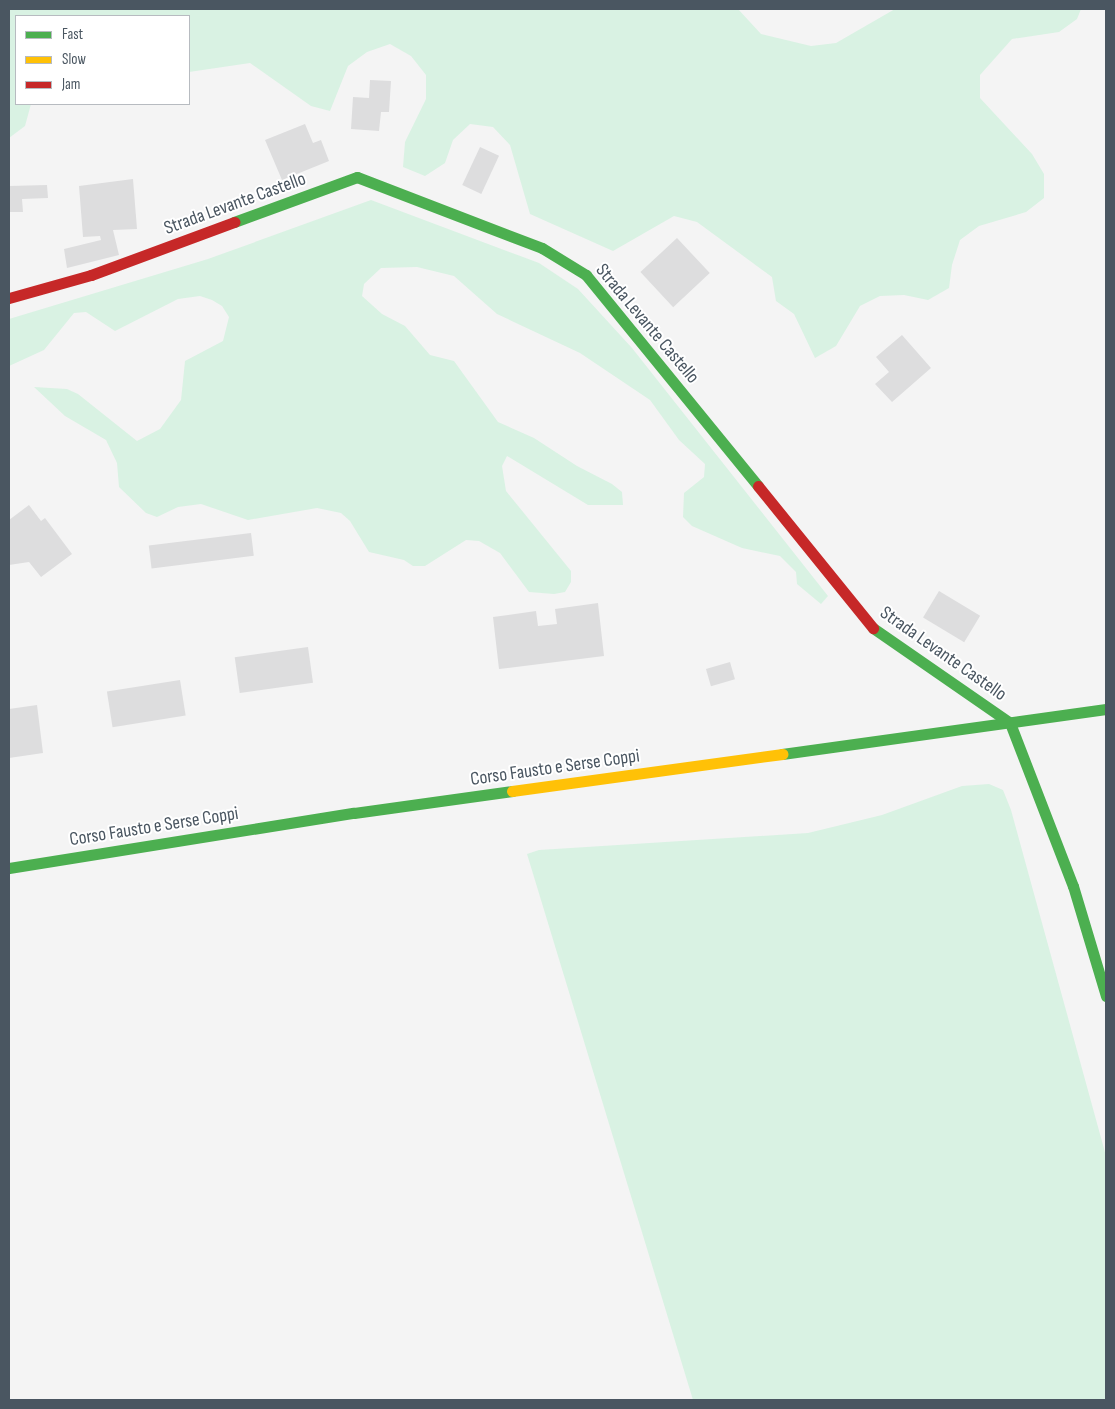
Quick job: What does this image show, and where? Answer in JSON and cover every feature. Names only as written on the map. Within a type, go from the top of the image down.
[{"type":"street","name":"Strada Levante Castello","points":[[9,298],[91,275],[357,178],[542,248],[586,275],[652,354],[869,625],[1010,723]]},
{"type":"street","name":"Corso Fausto e Serse Coppi","points":[[9,868],[354,813],[1106,710]]},
{"type":"street","points":[[1010,723],[1073,886],[1106,996]]},
{"type":"green space","points":[[9,9],[738,9],[761,34],[811,46],[836,43],[895,9],[1081,9],[1077,19],[1059,32],[1012,39],[980,75],[980,98],[1032,154],[1044,174],[1044,198],[1026,212],[979,226],[960,240],[952,265],[949,288],[928,300],[904,295],[880,296],[860,306],[836,346],[815,358],[794,314],[776,301],[772,277],[697,222],[674,216],[613,251],[530,214],[510,145],[493,127],[470,124],[453,140],[445,163],[425,176],[403,167],[405,142],[426,99],[426,75],[411,56],[390,44],[367,52],[348,66],[330,111],[311,106],[250,63],[190,72],[190,15],[15,15],[15,105],[31,105],[25,126],[9,138]]},
{"type":"green space","points":[[371,200],[539,263],[578,289],[632,348],[828,596],[821,604],[797,584],[796,572],[780,556],[742,548],[692,526],[683,517],[684,493],[704,477],[705,464],[679,440],[650,400],[580,353],[497,314],[454,276],[417,267],[381,268],[364,284],[362,296],[382,314],[405,326],[430,355],[454,361],[498,422],[534,438],[577,466],[612,484],[622,492],[623,505],[588,505],[507,456],[502,466],[506,491],[571,571],[571,582],[565,592],[554,594],[529,592],[500,553],[479,541],[466,540],[425,566],[413,566],[404,560],[369,552],[350,521],[341,513],[317,508],[248,520],[201,504],[178,507],[157,517],[146,513],[119,487],[117,463],[106,440],[65,416],[34,387],[67,389],[78,394],[137,441],[160,429],[181,400],[185,361],[223,341],[229,317],[222,306],[212,300],[200,296],[178,299],[115,331],[86,312],[74,313],[44,350],[9,366],[9,319],[208,259]]},
{"type":"green space","points":[[989,784],[1003,790],[1011,810],[1106,1156],[1106,1400],[693,1400],[527,854],[539,850],[808,833],[882,815],[962,786]]},
{"type":"building","points":[[370,80],[391,81],[389,112],[381,112],[379,131],[351,129],[353,97],[369,98]]},
{"type":"building","points":[[305,124],[313,143],[321,140],[329,161],[282,180],[265,140]]},
{"type":"building","points":[[480,147],[499,156],[481,194],[462,185]]},
{"type":"building","points":[[133,179],[137,229],[113,230],[119,255],[67,268],[64,249],[101,240],[100,236],[83,237],[79,186]]},
{"type":"building","points":[[47,185],[48,198],[22,199],[23,212],[9,212],[9,186]]},
{"type":"building","points":[[677,238],[710,273],[673,307],[640,272]]},
{"type":"building","points":[[902,335],[931,368],[892,402],[875,384],[889,372],[876,357]]},
{"type":"building","points":[[29,505],[41,521],[45,518],[72,554],[41,577],[29,562],[9,565],[9,520]]},
{"type":"building","points":[[251,533],[254,556],[152,568],[149,546]]},
{"type":"building","points":[[939,591],[980,616],[964,642],[923,618]]},
{"type":"building","points":[[598,603],[604,656],[499,669],[493,617],[536,611],[538,626],[557,624],[555,609]]},
{"type":"building","points":[[308,647],[313,683],[240,693],[235,657]]},
{"type":"building","points":[[730,662],[735,679],[711,686],[706,669]]},
{"type":"building","points":[[180,680],[186,716],[113,727],[107,692]]},
{"type":"building","points":[[37,705],[43,753],[9,758],[9,709]]},
{"type":"traffic: fast","points":[[234,222],[357,177],[542,248],[586,275],[758,486]]},
{"type":"traffic: fast","points":[[873,628],[1010,723],[1073,886],[1106,996]]},
{"type":"traffic: fast","points":[[782,754],[1106,709]]},
{"type":"traffic: fast","points":[[9,868],[354,813],[512,791]]},
{"type":"traffic: slow","points":[[512,791],[782,754]]},
{"type":"traffic: jam","points":[[9,298],[91,275],[234,222]]},
{"type":"traffic: jam","points":[[758,486],[873,628]]}]
